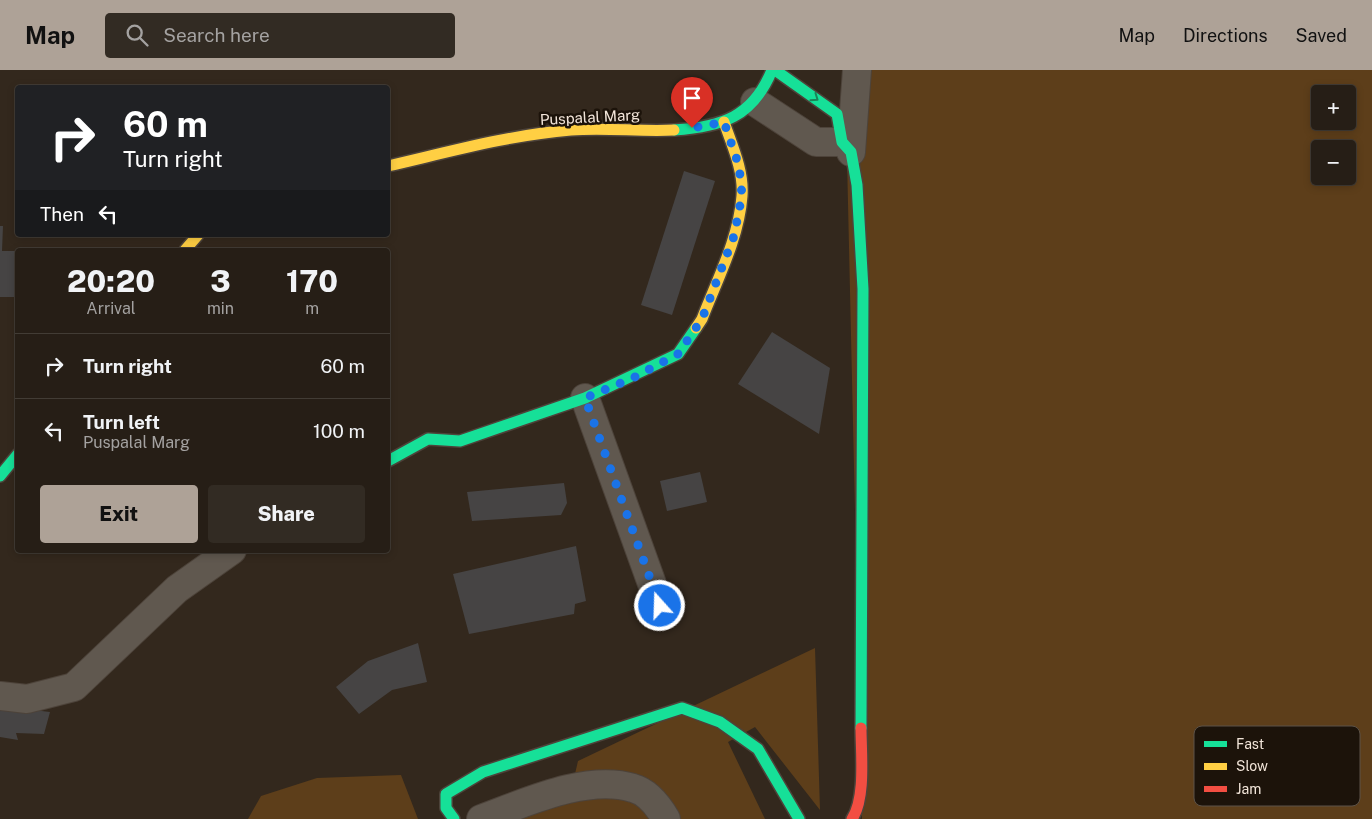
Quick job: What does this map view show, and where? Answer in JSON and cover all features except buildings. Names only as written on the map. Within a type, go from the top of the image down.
[{"type":"street","name":"Puspalal Marg","points":[[390,166],[521,136],[575,130],[692,128],[724,122],[740,115],[755,102],[766,86],[772,70]]},
{"type":"street","points":[[776,70],[837,114],[858,185],[863,290],[862,783],[856,814],[852,819]]},
{"type":"street","points":[[846,147],[857,70]]},
{"type":"street","points":[[755,102],[816,142],[846,147]]},
{"type":"street","points":[[390,460],[428,439],[460,441],[585,398],[633,378],[678,354],[702,319],[734,236],[742,195],[739,166],[724,122]]},
{"type":"street","points":[[187,248],[196,237]]},
{"type":"street","points":[[585,398],[660,606]]},
{"type":"street","points":[[0,476],[15,458]]},
{"type":"street","points":[[0,696],[27,699],[74,687],[177,590],[228,553]]},
{"type":"street","points":[[454,819],[446,808],[446,794],[483,772],[682,708],[720,722],[758,749],[799,819]]},
{"type":"street","points":[[481,819],[551,794],[597,784],[634,788],[657,804],[666,819]]},
{"type":"shaded area","points":[[866,70],[1372,70],[1372,819],[862,819],[847,159]]},
{"type":"shaded area","points":[[815,648],[820,810],[755,727],[728,742],[765,819],[486,819],[568,804],[578,761]]},
{"type":"shaded area","points":[[401,775],[418,819],[248,819],[261,796],[317,778]]},
{"type":"traffic: fast","points":[[674,130],[707,126],[734,116],[755,99],[772,70]]},
{"type":"traffic: fast","points":[[775,70],[837,114],[842,142],[851,152],[857,185],[863,289],[861,728]]},
{"type":"traffic: fast","points":[[390,460],[428,439],[460,441],[585,398],[678,354],[696,328]]},
{"type":"traffic: fast","points":[[0,476],[15,458]]},
{"type":"traffic: fast","points":[[454,819],[446,808],[446,794],[483,772],[682,708],[720,722],[758,749],[799,819]]},
{"type":"traffic: slow","points":[[696,328],[702,319],[726,259],[740,212],[742,196],[741,177],[737,158],[724,122]]},
{"type":"traffic: slow","points":[[390,166],[479,145],[548,132],[584,129],[674,130]]},
{"type":"traffic: slow","points":[[187,248],[196,237]]},
{"type":"traffic: jam","points":[[852,819],[861,788],[861,728]]},
{"type":"route","points":[[660,606],[585,398],[633,378],[678,354],[702,319],[734,236],[742,195],[739,166],[724,122],[692,128]]}]
